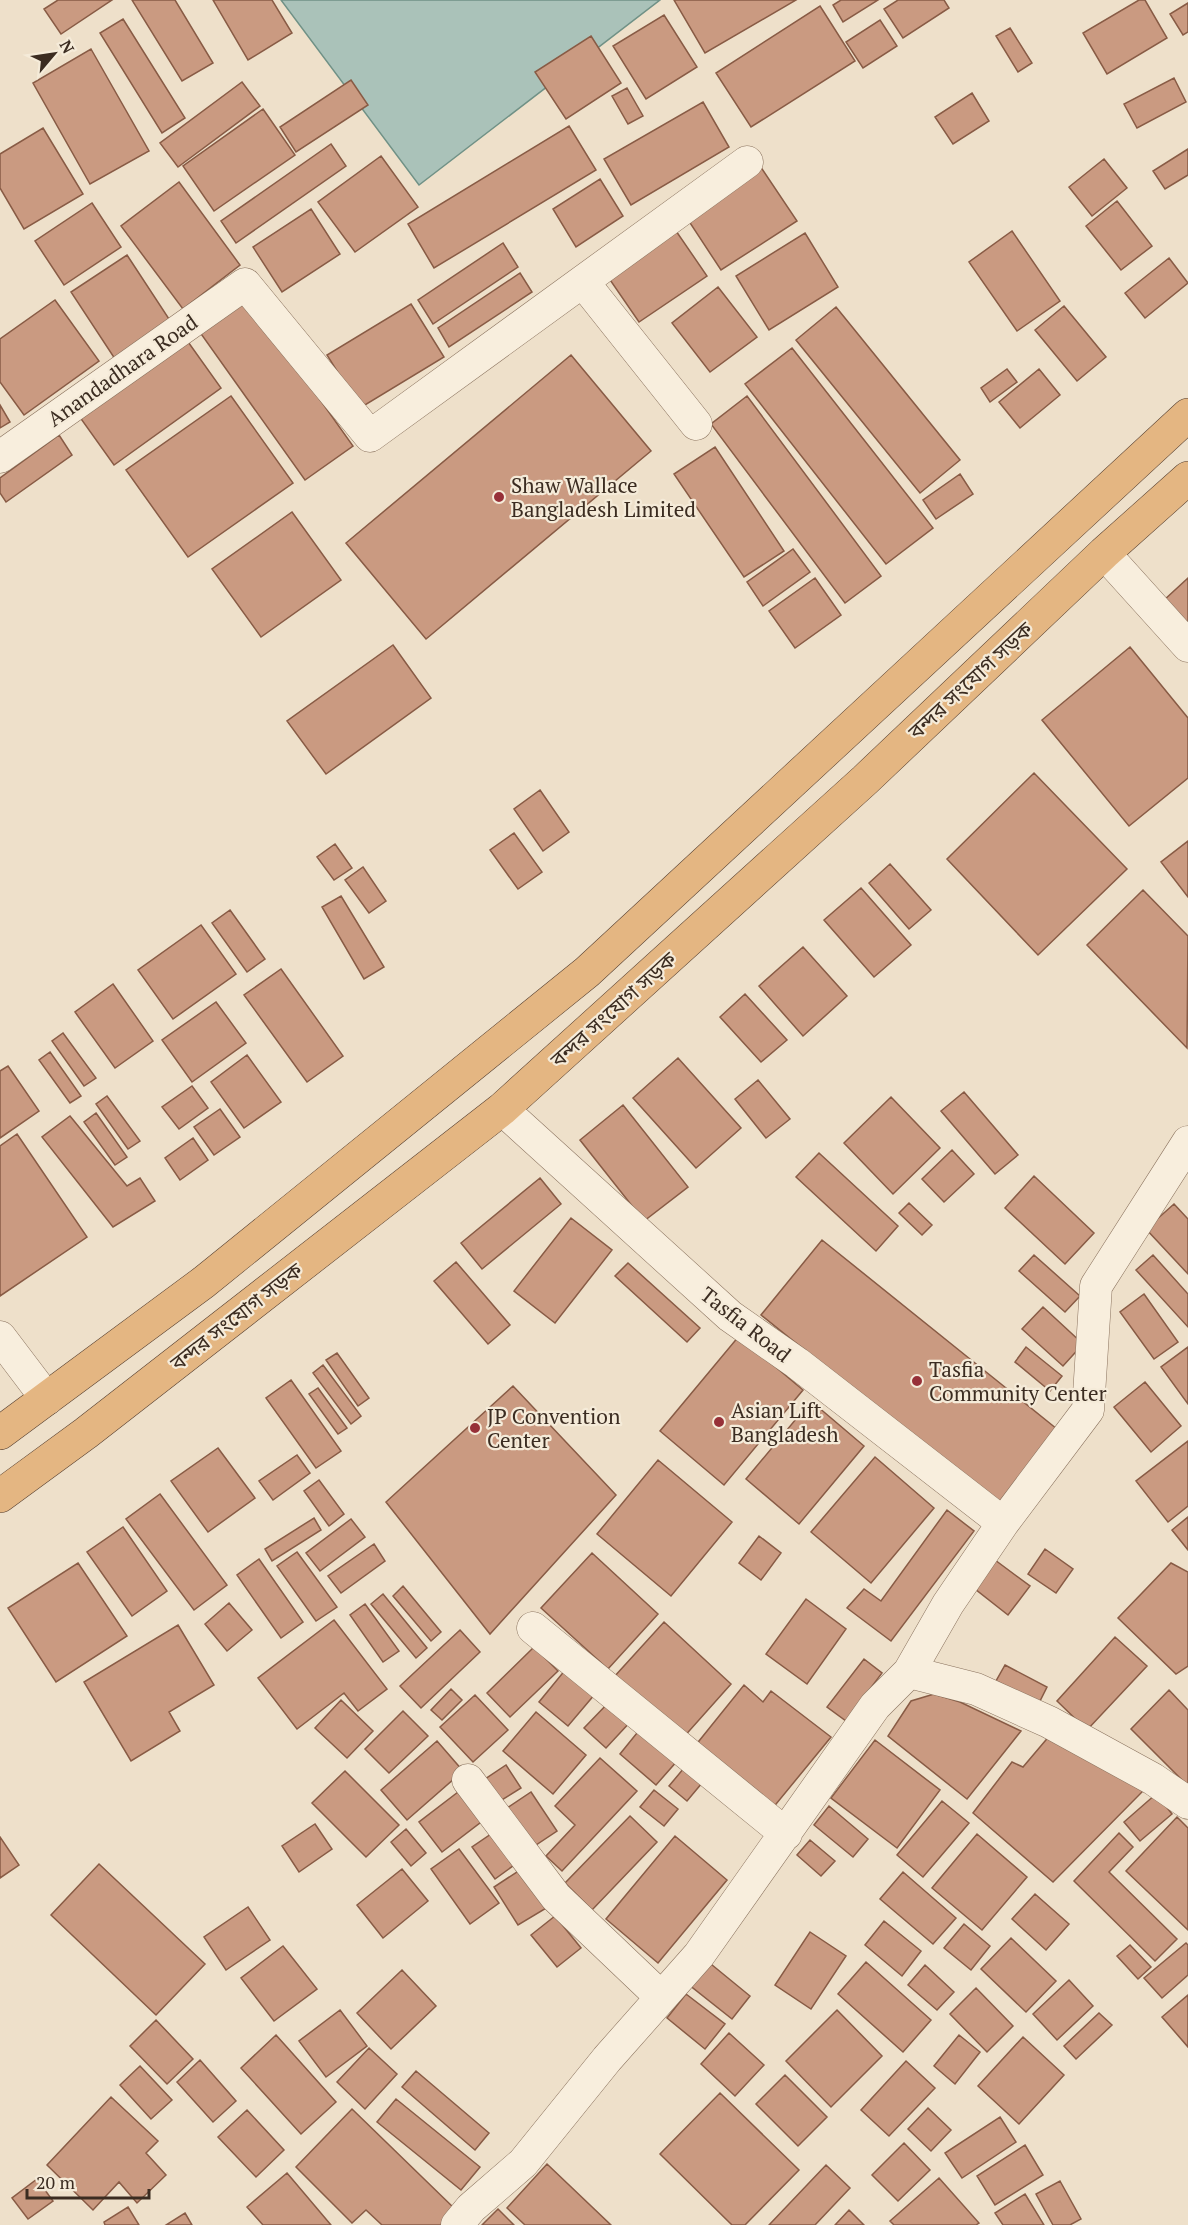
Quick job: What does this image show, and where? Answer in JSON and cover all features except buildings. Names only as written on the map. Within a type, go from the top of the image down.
[{"type":"highway","points":[[0,1433],[204,1282],[587,972],[1188,415]]},
{"type":"highway","name":"বন্দর সংযোগ সড়ক","points":[[0,1496],[86,1433],[502,1109],[865,780],[1104,553],[1188,478]]},
{"type":"street","points":[[696,424],[582,282],[747,162]]},
{"type":"street","name":"Anandadhara Road","points":[[0,456],[245,284],[370,436],[582,282]]},
{"type":"street","points":[[1104,553],[1188,645]]},
{"type":"street","name":"Tasfia Road","points":[[502,1109],[730,1316],[796,1363],[1003,1523]]},
{"type":"street","points":[[457,2225],[471,2208],[523,2163],[607,2059],[699,1954],[875,1706],[909,1672],[948,1604],[1003,1523],[1088,1410],[1096,1286],[1188,1142]]},
{"type":"street","points":[[0,1337],[47,1399]]},
{"type":"street","points":[[533,1628],[786,1833]]},
{"type":"street","points":[[909,1672],[976,1689],[1048,1722],[1153,1779],[1188,1803]]},
{"type":"street","points":[[468,1780],[556,1897],[661,1997]]},
{"type":"shaded area","points":[[281,0],[660,0],[419,185]]},
{"type":"place","name":"Shaw Wallace Bangladesh Limited","points":[[499,497]]},
{"type":"place","name":"Tasfia Community Center","points":[[917,1381]]},
{"type":"place","name":"Asian Lift Bangladesh","points":[[719,1422]]},
{"type":"place","name":"JP Convention Center","points":[[475,1428]]}]
